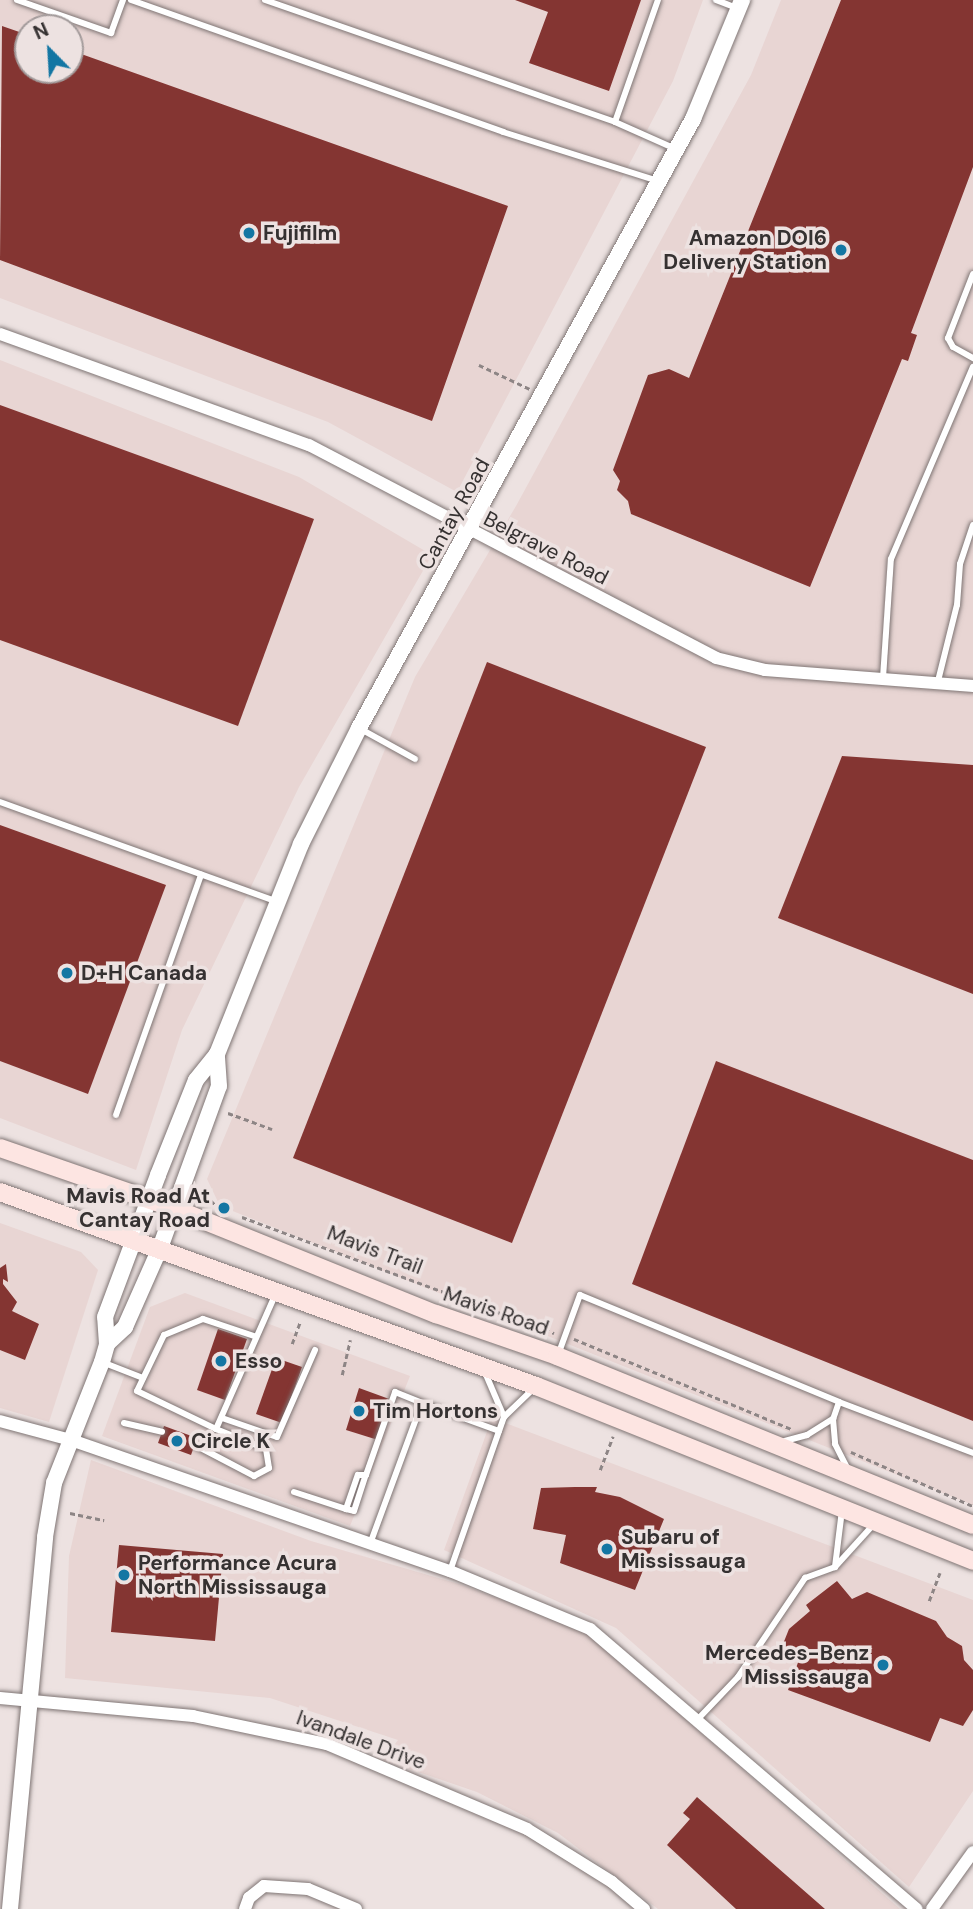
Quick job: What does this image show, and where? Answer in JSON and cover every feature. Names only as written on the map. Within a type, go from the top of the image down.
[{"type":"main road","name":"Mavis Road","points":[[0,1148],[173,1208],[436,1314],[557,1356],[973,1525]]},
{"type":"main road","points":[[0,1192],[536,1386],[973,1562]]},
{"type":"street","name":"Cantay Road","points":[[107,1344],[105,1317],[196,1080],[217,1054],[278,902],[359,728],[544,396],[706,93],[740,4]]},
{"type":"street","name":"Belgrave Road","points":[[0,334],[309,445],[716,658],[765,670],[938,681],[973,686]]},
{"type":"street","name":"Cantay Road","points":[[107,1344],[125,1327],[160,1248],[219,1086],[217,1054]]},
{"type":"street","points":[[9,1909],[32,1701],[45,1536],[54,1483],[107,1344]]},
{"type":"street","points":[[0,1421],[71,1440],[450,1571],[590,1629],[917,1909]]},
{"type":"street","name":"Ivandale Drive","points":[[0,1698],[192,1716],[327,1744],[527,1829],[612,1882],[644,1909]]},
{"type":"street","points":[[932,1909],[973,1852]]},
{"type":"street","points":[[245,1909],[249,1898],[264,1886],[308,1889],[356,1909]]},
{"type":"lane","points":[[17,0],[111,33],[123,0]]},
{"type":"lane","points":[[131,0],[606,167],[658,181]]},
{"type":"lane","points":[[265,0],[615,122],[676,149]]},
{"type":"lane","points":[[615,122],[657,0]]},
{"type":"lane","points":[[716,0],[740,4]]},
{"type":"lane","points":[[973,274],[948,338],[953,348],[973,358]]},
{"type":"lane","points":[[883,678],[891,559],[973,367]]},
{"type":"lane","points":[[938,681],[957,605],[960,564],[973,525]]},
{"type":"lane","points":[[359,728],[415,759]]},
{"type":"lane","points":[[0,802],[278,902]]},
{"type":"lane","points":[[116,1115],[201,875]]},
{"type":"lane","points":[[195,1445],[254,1476],[269,1468],[266,1449],[216,1429],[137,1391],[164,1335],[203,1319],[254,1336],[263,1332],[277,1291]]},
{"type":"lane","points":[[557,1356],[580,1295],[839,1402],[973,1453]]},
{"type":"lane","points":[[216,1429],[254,1336]]},
{"type":"lane","points":[[222,1418],[277,1437],[315,1350]]},
{"type":"lane","points":[[102,1362],[143,1378]]},
{"type":"lane","points":[[483,1366],[504,1417]]},
{"type":"lane","points":[[450,1571],[504,1417],[536,1386]]},
{"type":"lane","points":[[294,1492],[346,1509],[358,1475],[366,1475],[396,1392],[499,1431]]},
{"type":"lane","points":[[839,1402],[833,1419],[835,1444],[850,1475]]},
{"type":"lane","points":[[369,1544],[422,1403]]},
{"type":"lane","points":[[775,1444],[807,1434],[833,1419]]},
{"type":"lane","points":[[124,1423],[162,1432]]},
{"type":"lane","points":[[835,1567],[842,1509]]},
{"type":"lane","points":[[698,1719],[737,1677],[805,1578],[835,1567],[875,1522]]},
{"type":"path","points":[[479,365],[544,396]]},
{"type":"path","points":[[228,1113],[272,1129]]},
{"type":"path","points":[[205,1194],[216,1207],[227,1211]]},
{"type":"path","name":"Mavis Trail","points":[[238,1215],[539,1328]]},
{"type":"path","points":[[292,1344],[300,1322]]},
{"type":"path","points":[[342,1375],[351,1340]]},
{"type":"path","points":[[587,1343],[797,1430]]},
{"type":"path","points":[[600,1469],[612,1436]]},
{"type":"path","points":[[844,1446],[869,1463],[973,1506]]},
{"type":"path","points":[[70,1513],[104,1520]]},
{"type":"path","points":[[929,1601],[940,1573]]},
{"type":"shaded area","points":[[0,0],[703,0],[673,81],[457,492],[328,422],[0,298]]},
{"type":"shaded area","points":[[781,0],[973,0],[973,1505],[220,1206],[207,1179],[415,677],[516,506],[751,75]]},
{"type":"shaded area","points":[[0,360],[299,477],[432,555],[299,787],[182,1030],[136,1170],[0,1118]]},
{"type":"shaded area","points":[[0,1223],[81,1252],[98,1270],[49,1422],[0,1408]]},
{"type":"shaded area","points":[[185,1293],[410,1376],[350,1526],[102,1436],[150,1307]]},
{"type":"shaded area","points":[[492,1418],[973,1600],[973,1791],[909,1887],[616,1628],[444,1550]]},
{"type":"shaded area","points":[[91,1460],[311,1541],[459,1584],[586,1631],[900,1909],[658,1909],[558,1833],[477,1792],[383,1760],[398,1740],[270,1698],[65,1678],[69,1556]]},
{"type":"building","points":[[515,0],[641,0],[609,91],[529,63],[548,12]]},
{"type":"building","name":"Amazon DOI6 Delivery Station","points":[[841,0],[973,0],[973,167],[911,333],[917,335],[908,361],[902,359],[810,587],[631,514],[628,501],[617,490],[620,481],[613,470],[648,375],[669,369],[689,378]]},
{"type":"building","name":"Fujifilm","points":[[2,26],[14,30],[14,84],[84,84],[84,55],[508,206],[432,421],[0,260]]},
{"type":"building","points":[[0,405],[314,519],[238,726],[0,640]]},
{"type":"building","points":[[487,662],[706,747],[512,1243],[293,1158]]},
{"type":"building","points":[[842,756],[973,765],[973,994],[778,918]]},
{"type":"building","name":"D+H Canada","points":[[0,825],[166,885],[88,1094],[0,1061]]},
{"type":"building","points":[[716,1061],[973,1160],[973,1421],[632,1284]]},
{"type":"building","points":[[6,1264],[8,1282],[3,1279],[3,1284],[17,1302],[12,1311],[39,1324],[25,1360],[0,1350],[0,1268]]},
{"type":"building","points":[[218,1329],[247,1339],[225,1400],[197,1390]]},
{"type":"building","name":"Circle K","points":[[276,1358],[302,1367],[282,1423],[256,1414]]},
{"type":"building","points":[[359,1388],[392,1400],[378,1440],[346,1430]]},
{"type":"building","name":"Circle K","points":[[164,1426],[197,1438],[191,1455],[158,1443]]},
{"type":"building","name":"Subaru of Mississauga","points":[[597,1487],[595,1492],[620,1497],[664,1519],[635,1590],[560,1563],[566,1535],[533,1529],[541,1488]]},
{"type":"building","points":[[119,1545],[223,1554],[215,1641],[111,1632]]},
{"type":"building","name":"Mercedes-Benz Mississauga","points":[[837,1581],[852,1599],[867,1592],[936,1621],[947,1637],[962,1646],[964,1660],[973,1670],[973,1710],[963,1726],[940,1718],[930,1742],[788,1690],[800,1657],[781,1649],[789,1629],[810,1611],[806,1605]]},
{"type":"building","points":[[697,1797],[825,1909],[736,1909],[667,1845],[690,1819],[683,1813]]},
{"type":"place","name":"Fujifilm","points":[[249,233]]},
{"type":"place","name":"Amazon DOI6 Delivery Station","points":[[841,250]]},
{"type":"place","name":"D+H Canada","points":[[67,973]]},
{"type":"place","name":"Mavis Road At Cantay Road","points":[[224,1208]]},
{"type":"place","name":"Esso","points":[[221,1361]]},
{"type":"place","name":"Tim Hortons","points":[[359,1411]]},
{"type":"place","name":"Circle K","points":[[177,1441]]},
{"type":"place","name":"Subaru of Mississauga","points":[[607,1549]]},
{"type":"place","name":"Performance Acura North Mississauga","points":[[124,1575]]},
{"type":"place","name":"Mercedes-Benz Mississauga","points":[[883,1665]]}]
